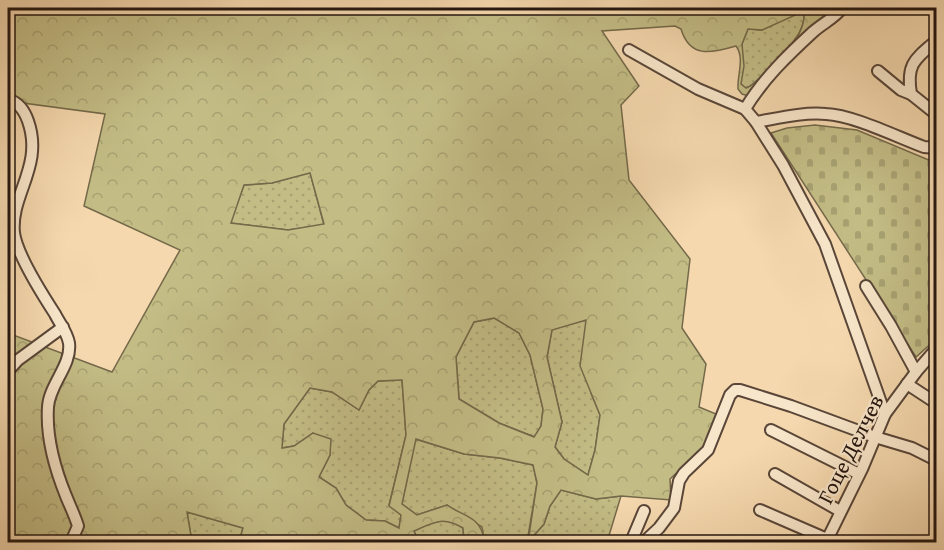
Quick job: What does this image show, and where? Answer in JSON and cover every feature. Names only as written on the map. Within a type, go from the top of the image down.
[{"type":"street","points":[[745,109],[781,62],[842,8]]},
{"type":"street","points":[[911,94],[910,68],[915,59],[936,41]]},
{"type":"street","points":[[629,50],[698,89],[745,109],[756,122],[783,165],[825,244],[885,414]]},
{"type":"street","points":[[878,71],[936,114]]},
{"type":"street","points":[[8,99],[21,106],[29,124],[33,142],[28,175],[16,215],[14,232],[18,247],[63,327],[69,345],[67,358],[52,390],[48,406],[49,435],[57,472],[78,526],[71,543]]},
{"type":"street","points":[[756,122],[806,114],[827,114],[849,118],[924,147],[936,148]]},
{"type":"street","points":[[866,286],[916,372]]},
{"type":"street","points":[[8,371],[18,360],[63,327]]},
{"type":"street","name":"Гоце Делчев","points":[[827,541],[885,414],[916,372],[935,352]]},
{"type":"street","points":[[907,384],[936,403]]},
{"type":"street","points":[[644,543],[675,508],[679,481],[684,473],[708,450],[730,395],[735,390],[791,406],[912,448],[936,460]]},
{"type":"street","points":[[771,430],[859,474]]},
{"type":"street","points":[[775,474],[840,511]]},
{"type":"street","points":[[760,510],[827,541]]},
{"type":"street","points":[[631,543],[644,511]]},
{"type":"green space","points":[[8,8],[842,8],[752,97],[742,94],[738,89],[740,56],[736,46],[710,52],[696,49],[685,39],[681,29],[675,26],[602,31],[639,86],[621,105],[629,180],[690,259],[682,328],[706,364],[699,407],[721,416],[702,449],[670,479],[671,500],[621,496],[596,499],[561,490],[550,506],[544,524],[528,542],[537,483],[533,465],[464,454],[416,439],[402,504],[417,515],[447,505],[475,521],[484,539],[490,542],[464,542],[463,528],[444,521],[414,531],[419,542],[239,542],[243,528],[187,512],[192,542],[8,542],[8,333],[112,372],[180,250],[84,206],[105,114],[8,101]],"holes":[[[804,11],[803,25],[799,34],[765,73],[746,88],[741,84],[744,66],[742,44],[748,29],[762,30]],[[310,173],[324,224],[288,230],[231,223],[244,185],[272,183]],[[494,318],[519,333],[530,355],[543,409],[541,426],[534,437],[499,423],[459,399],[456,357],[474,322]],[[586,320],[580,366],[600,415],[595,450],[588,475],[564,459],[555,447],[562,422],[547,357],[552,330]],[[402,380],[406,435],[389,506],[401,515],[399,528],[385,521],[366,520],[346,505],[336,488],[319,477],[330,455],[331,439],[313,433],[294,446],[282,448],[284,424],[310,388],[332,392],[359,410],[369,390],[378,381]]]},
{"type":"green space","points":[[804,10],[803,25],[799,33],[765,73],[746,88],[741,84],[742,44],[748,29],[762,30]]},
{"type":"green space","points":[[815,125],[857,130],[936,163],[936,339],[916,357],[771,133],[787,128]]},
{"type":"green space","points":[[310,172],[324,225],[288,230],[230,223],[244,185],[272,183]]},
{"type":"green space","points":[[495,318],[519,333],[530,355],[543,409],[541,426],[535,437],[499,423],[459,399],[456,357],[474,322]]},
{"type":"green space","points":[[586,320],[591,393],[600,415],[595,450],[588,475],[564,459],[555,447],[562,422],[547,357],[552,329]]},
{"type":"green space","points":[[402,380],[406,435],[389,505],[401,515],[399,528],[385,521],[366,520],[346,505],[336,488],[319,477],[330,455],[313,433],[294,446],[282,448],[284,424],[310,388],[332,392],[359,410],[369,390],[378,381]]},
{"type":"green space","points":[[415,439],[464,454],[533,465],[537,483],[527,542],[490,542],[484,539],[482,527],[447,505],[417,515],[402,504]]},
{"type":"green space","points":[[561,490],[596,499],[621,496],[607,542],[528,542],[544,524],[550,506]]},
{"type":"green space","points":[[187,512],[243,528],[239,542],[192,542]]},
{"type":"green space","points":[[435,521],[451,521],[463,528],[464,542],[419,542],[414,531]]}]
